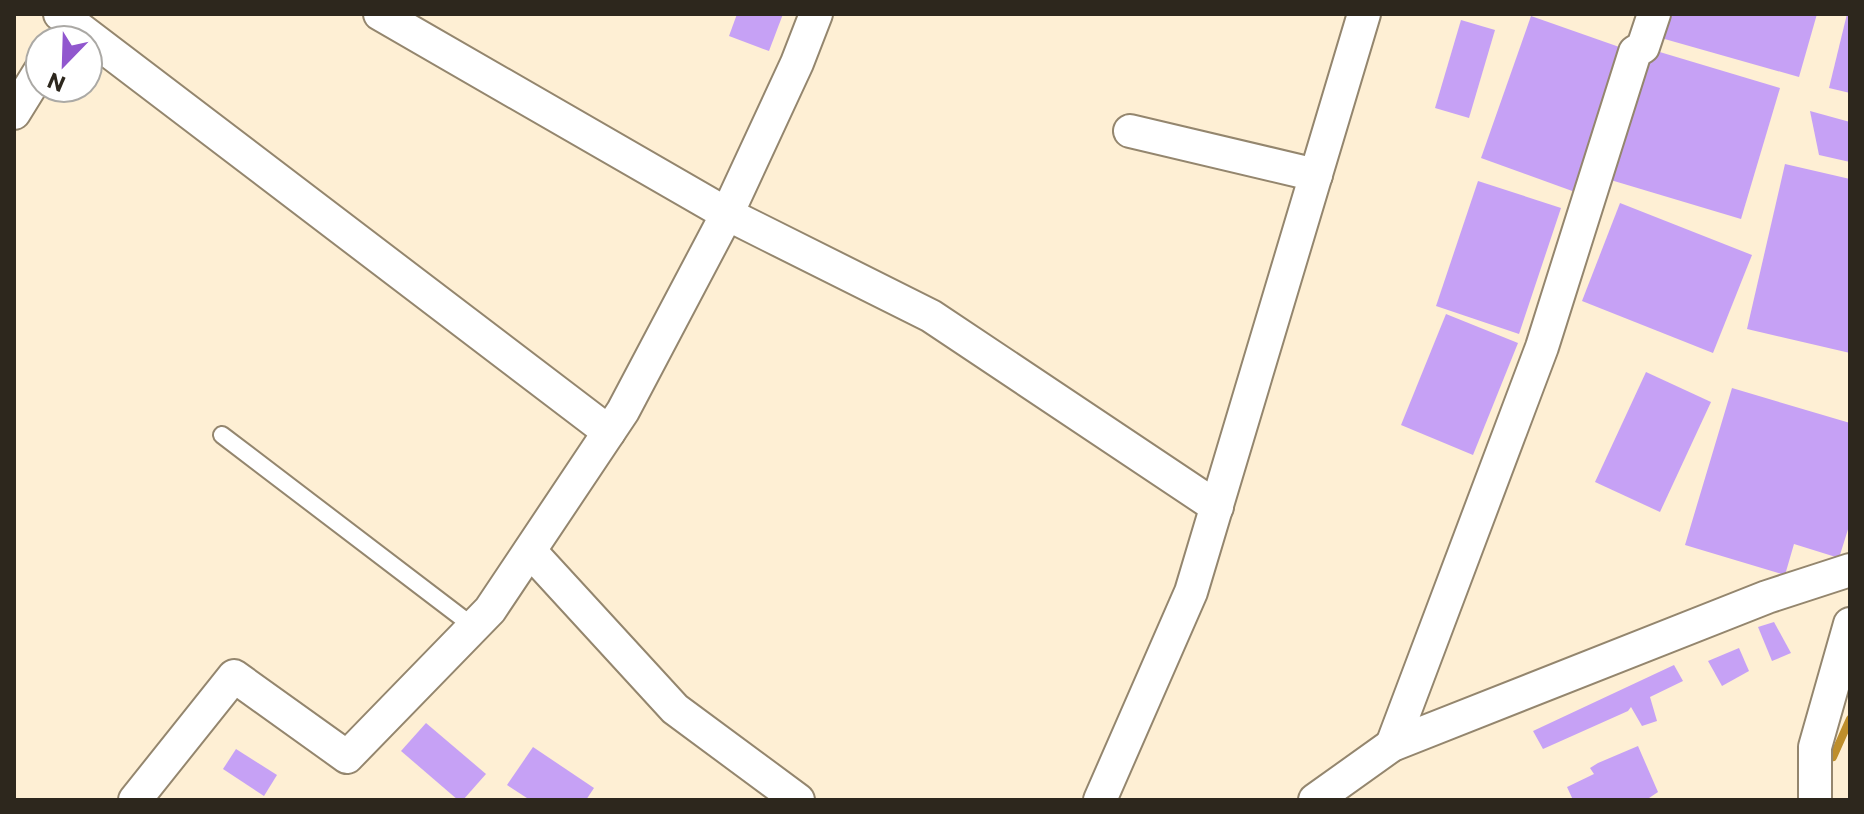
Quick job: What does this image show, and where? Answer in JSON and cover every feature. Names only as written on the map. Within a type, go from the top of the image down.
[{"type":"street","points":[[380,14],[727,214],[931,316],[1217,507]]},
{"type":"street","points":[[135,800],[234,676],[347,757],[490,610],[623,411],[727,214],[797,63],[816,14]]},
{"type":"street","points":[[1100,800],[1191,592],[1364,14]]},
{"type":"street","points":[[1392,745],[1542,347],[1635,52],[1643,47],[1654,14]]},
{"type":"street","points":[[104,56],[609,432]]},
{"type":"street","points":[[1130,131],[1316,175]]},
{"type":"street","points":[[530,551],[675,709],[798,800]]},
{"type":"street","points":[[1315,800],[1392,745],[1767,597],[1850,570]]},
{"type":"street","points":[[1815,800],[1815,747],[1850,624]]},
{"type":"lane","points":[[222,435],[474,627]]},
{"type":"building","points":[[737,14],[783,14],[769,51],[729,36]]},
{"type":"building","points":[[1660,14],[1817,14],[1799,77],[1654,36]]},
{"type":"building","points":[[1847,14],[1850,14],[1850,93],[1829,88]]},
{"type":"building","points":[[1531,16],[1625,49],[1575,192],[1481,158]]},
{"type":"building","points":[[1461,20],[1495,30],[1469,118],[1435,108]]},
{"type":"building","points":[[1643,47],[1780,88],[1741,219],[1604,178]]},
{"type":"building","points":[[1810,111],[1850,122],[1850,162],[1819,155]]},
{"type":"building","points":[[1785,164],[1850,179],[1850,353],[1747,329]]},
{"type":"building","points":[[1478,181],[1561,208],[1519,334],[1436,306]]},
{"type":"building","points":[[1620,203],[1752,255],[1713,353],[1582,301]]},
{"type":"building","points":[[1446,314],[1518,343],[1473,455],[1401,425]]},
{"type":"building","points":[[1646,372],[1711,402],[1660,512],[1595,482]]},
{"type":"building","points":[[1732,388],[1850,423],[1850,523],[1839,558],[1794,544],[1785,575],[1685,545]]},
{"type":"building","points":[[1774,622],[1791,653],[1772,661],[1758,627]]},
{"type":"building","points":[[1739,648],[1749,671],[1722,686],[1708,661]]},
{"type":"building","points":[[1674,665],[1683,681],[1650,697],[1657,721],[1642,726],[1631,707],[1543,749],[1533,731]]},
{"type":"building","points":[[426,723],[486,774],[463,800],[458,800],[401,751]]},
{"type":"building","points":[[1638,746],[1658,792],[1646,800],[1573,800],[1567,787],[1594,774],[1590,768],[1598,763]]},
{"type":"building","points":[[533,747],[594,788],[586,800],[530,800],[507,785]]},
{"type":"building","points":[[236,749],[277,775],[264,796],[223,769]]},
{"type":"waterway","points":[[1833,757],[1850,719]]}]
